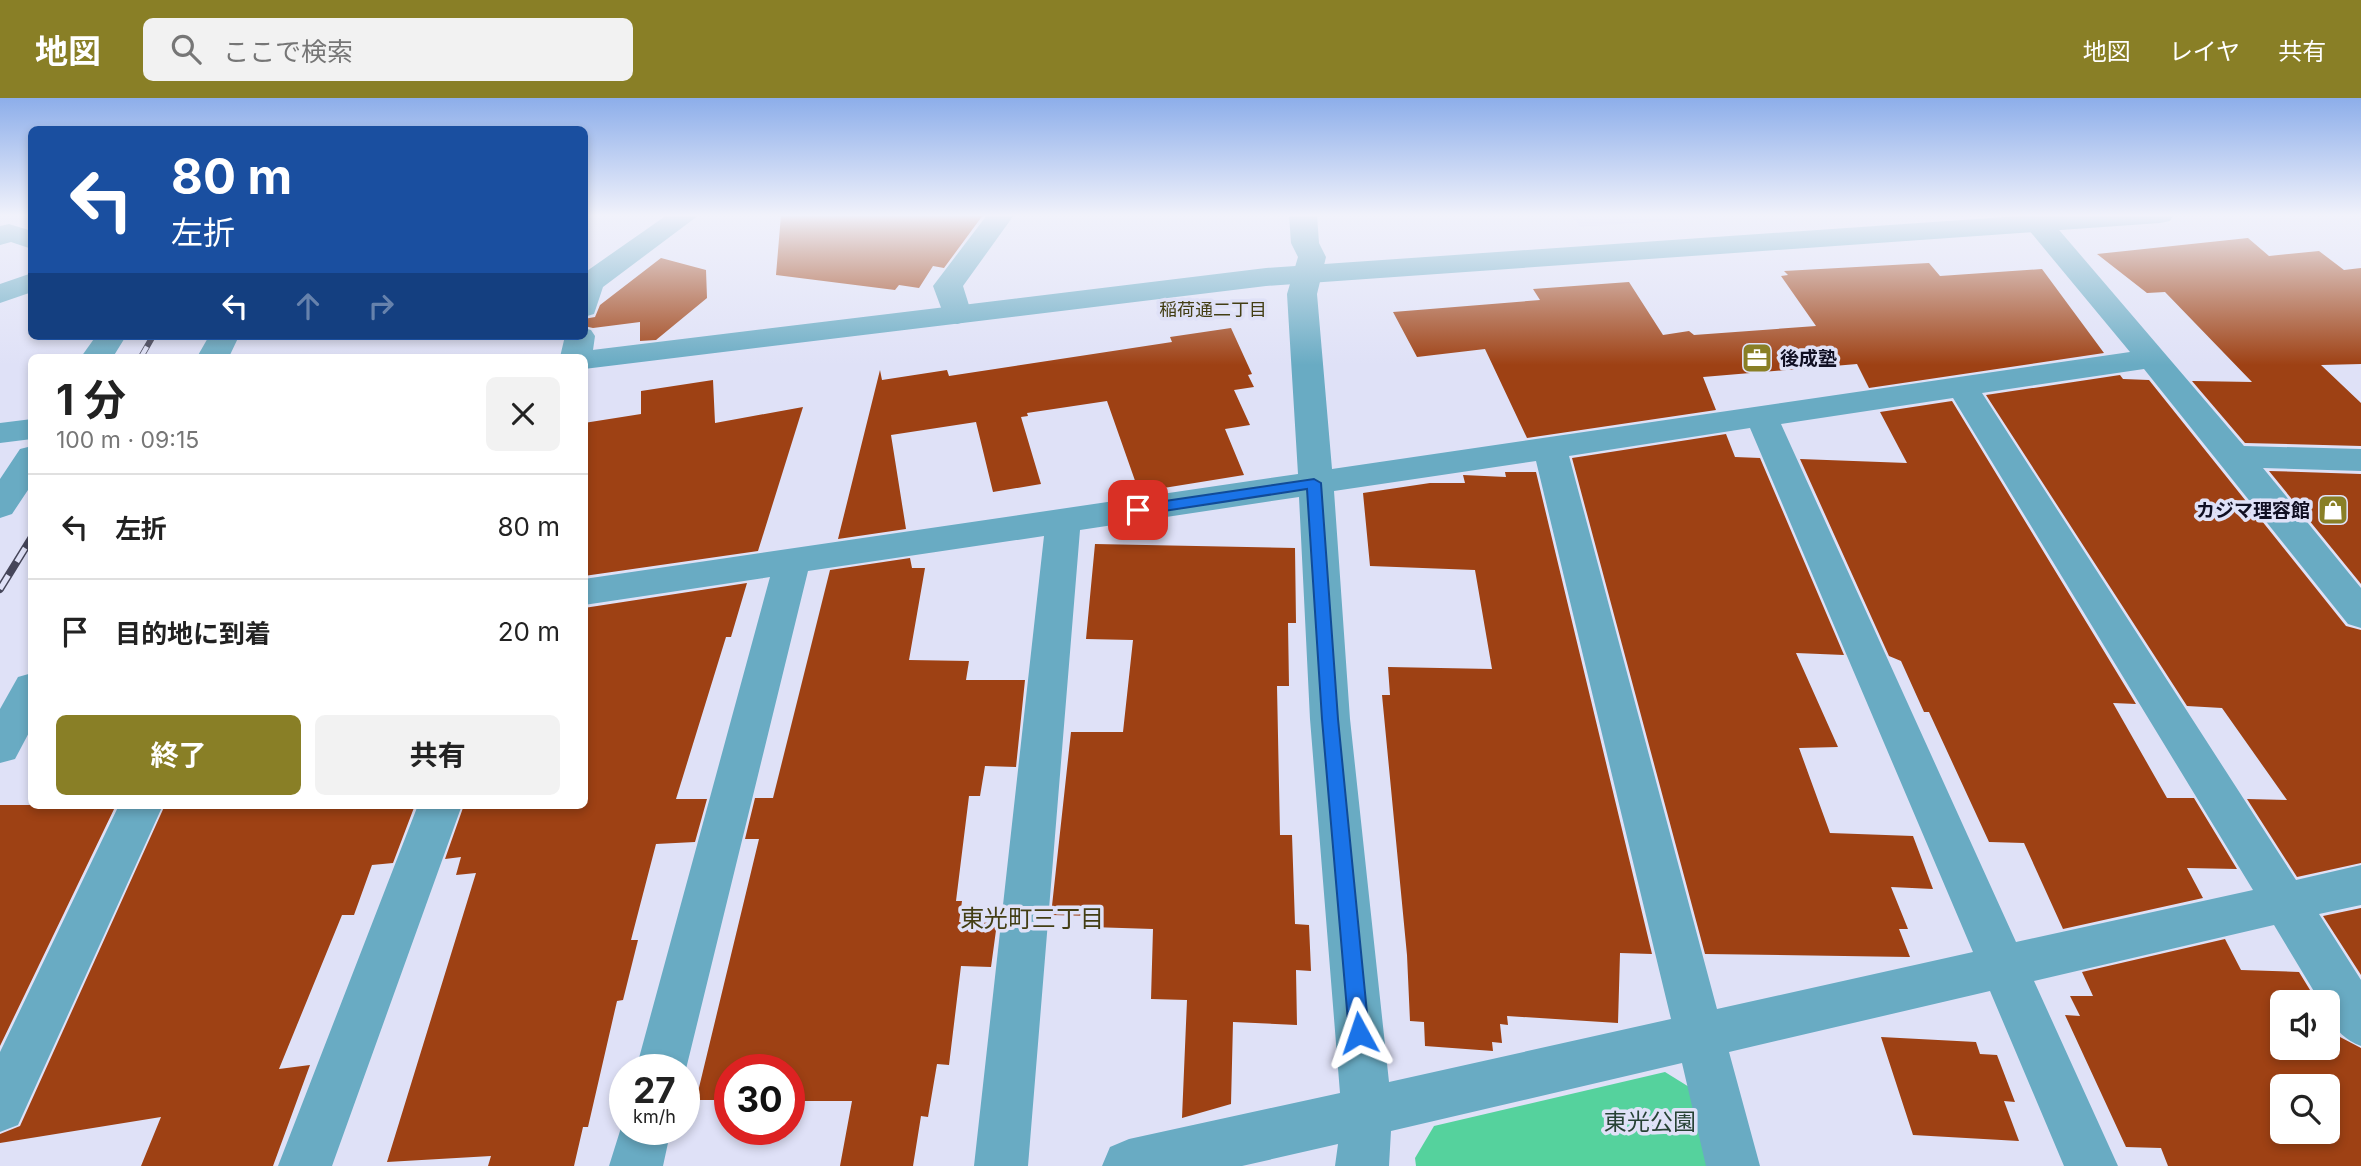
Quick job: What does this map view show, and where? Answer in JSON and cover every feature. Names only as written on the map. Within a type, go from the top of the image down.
[{"type":"street","points":[[588,288],[589,283],[615,265]]},
{"type":"street","points":[[957,315],[948,286],[964,265]]},
{"type":"street","points":[[1310,265],[1302,294],[1306,315],[1330,719],[1367,1112],[1362,1166]]},
{"type":"street","points":[[588,360],[1308,274],[1439,265]]},
{"type":"street","points":[[2073,265],[2235,456],[2361,614]]},
{"type":"street","points":[[0,294],[28,284]]},
{"type":"street","points":[[588,591],[2152,358]]},
{"type":"street","points":[[1962,386],[2361,1023]]},
{"type":"street","points":[[1760,416],[2091,1166]]},
{"type":"street","points":[[0,433],[28,430]]},
{"type":"street","points":[[1550,448],[1733,1166]]},
{"type":"street","points":[[2235,456],[2361,460]]},
{"type":"street","points":[[0,506],[28,463]]},
{"type":"street","points":[[1001,1166],[1063,521]]},
{"type":"street","points":[[665,1054],[792,562]]},
{"type":"street","points":[[0,747],[28,695]]},
{"type":"street","points":[[0,1107],[139,809]]},
{"type":"street","points":[[305,1166],[439,809]]},
{"type":"street","points":[[1129,1166],[2361,885]]},
{"type":"street","points":[[636,1166],[641,1145]]},
{"type":"green space","name":"東光公園","points":[[1665,1072],[1694,1090],[1713,1166],[1416,1166],[1415,1158],[1434,1126]]},
{"type":"building","points":[[652,265],[687,265],[706,270],[707,298],[656,340],[640,341],[640,322],[588,327],[588,318],[595,317],[600,305]]},
{"type":"building","points":[[777,265],[946,265],[944,268],[933,266],[919,288],[899,285],[895,290],[776,275]]},
{"type":"building","points":[[1931,265],[1940,276],[2042,269],[2104,353],[1869,388],[1857,364],[1703,377],[1716,410],[1527,438],[1485,349],[1417,357],[1393,312],[1540,300],[1533,289],[1629,282],[1663,335],[1689,331],[1694,335],[1816,326],[1781,276],[1788,275],[1784,271]]},
{"type":"building","points":[[2111,265],[2337,265],[2344,270],[2361,268],[2361,364],[2321,365],[2361,403],[2361,446],[2245,443],[2192,381],[2252,382],[2165,292],[2147,293]]},
{"type":"building","points":[[1231,328],[1252,374],[1248,375],[1254,387],[1234,390],[1250,425],[1225,429],[1244,475],[1139,492],[1107,401],[1027,413],[1028,416],[1021,417],[1041,484],[993,492],[976,422],[891,435],[906,529],[838,539],[880,370],[882,380],[947,370],[949,376],[1172,342],[1170,337]]},
{"type":"building","points":[[2120,375],[2123,379],[2149,380],[2346,626],[2361,630],[2361,863],[2297,877],[2247,799],[2287,800],[2222,708],[2187,706],[1986,395]]},
{"type":"building","points":[[713,380],[715,423],[803,407],[758,551],[588,575],[588,422],[641,414],[641,391]]},
{"type":"building","points":[[1952,401],[2136,704],[2113,703],[2167,798],[2194,798],[2237,869],[2187,868],[2203,898],[2063,929],[2024,843],[1989,842],[1929,712],[1924,712],[1901,661],[1889,656],[1800,459],[1907,463],[1880,412]]},
{"type":"building","points":[[1726,434],[1735,457],[1760,458],[1844,655],[1796,653],[1838,747],[1799,748],[1830,833],[1913,836],[1933,889],[1891,887],[1908,929],[1899,929],[1910,957],[1705,954],[1572,458]]},
{"type":"building","points":[[2269,471],[2361,474],[2361,584]]},
{"type":"building","points":[[1505,472],[1536,472],[1652,954],[1620,953],[1618,1023],[1507,1016],[1508,1025],[1500,1024],[1502,1043],[1492,1042],[1493,1051],[1425,1046],[1424,1022],[1410,1021],[1407,955],[1382,695],[1390,695],[1388,667],[1492,669],[1475,570],[1370,566],[1363,493],[1430,483],[1465,483],[1463,475],[1506,477]]},
{"type":"building","points":[[1095,544],[1295,548],[1296,623],[1288,623],[1289,686],[1277,686],[1280,835],[1292,835],[1295,924],[1309,925],[1311,971],[1296,970],[1297,1025],[1233,1022],[1231,1104],[1182,1118],[1187,1000],[1151,999],[1153,929],[1091,927],[1093,916],[1051,915],[1071,732],[1123,732],[1133,640],[1086,639]]},
{"type":"building","points":[[910,558],[912,568],[925,568],[909,660],[969,661],[966,680],[1025,680],[1016,767],[985,766],[980,796],[969,796],[956,901],[962,901],[959,922],[997,923],[991,967],[961,966],[949,1065],[937,1064],[928,1117],[921,1116],[913,1166],[840,1166],[852,1101],[805,1101],[805,1054],[714,1054],[714,1100],[700,1100],[700,1083],[759,839],[745,839],[755,798],[773,798],[830,570]]},
{"type":"building","points":[[747,583],[731,637],[726,637],[676,799],[707,799],[695,842],[656,844],[631,940],[638,940],[623,1000],[617,1001],[588,1127],[583,1127],[574,1166],[488,1166],[491,1156],[387,1162],[476,873],[456,875],[461,857],[445,859],[463,809],[588,809],[588,607]]},
{"type":"building","points":[[0,805],[28,805],[28,809],[114,809],[0,1046]]},
{"type":"building","points":[[163,809],[413,809],[393,863],[372,865],[354,915],[342,915],[279,1069],[310,1065],[273,1166],[141,1166],[161,1117],[0,1143],[0,1134],[20,1126]]},
{"type":"building","points":[[2361,908],[2361,975],[2323,916]]},
{"type":"building","points":[[2225,939],[2241,970],[2299,972],[2310,990],[2270,990],[2270,1060],[2340,1060],[2340,1037],[2361,1048],[2361,1166],[2168,1166],[2161,1148],[2126,1147],[2065,1015],[2080,1016],[2070,996],[2093,996],[2082,972]]},
{"type":"building","points":[[1881,1037],[1976,1042],[1980,1054],[1997,1055],[2015,1102],[2004,1101],[2019,1141],[1913,1135]]},
{"type":"railway","points":[[143,354],[151,340]]},
{"type":"railway","points":[[0,589],[28,544]]},
{"type":"place","name":"後成塾","points":[[1757,358]]},
{"type":"place","name":"カジマ理容館","points":[[2333,510]]},
{"type":"district","name":"稲荷通二丁目","points":[[1213,309]]},
{"type":"district","name":"東光町三丁目","points":[[1032,918]]},
{"type":"route","points":[[1138,510],[1314,483],[1330,719],[1359,1033]]}]
